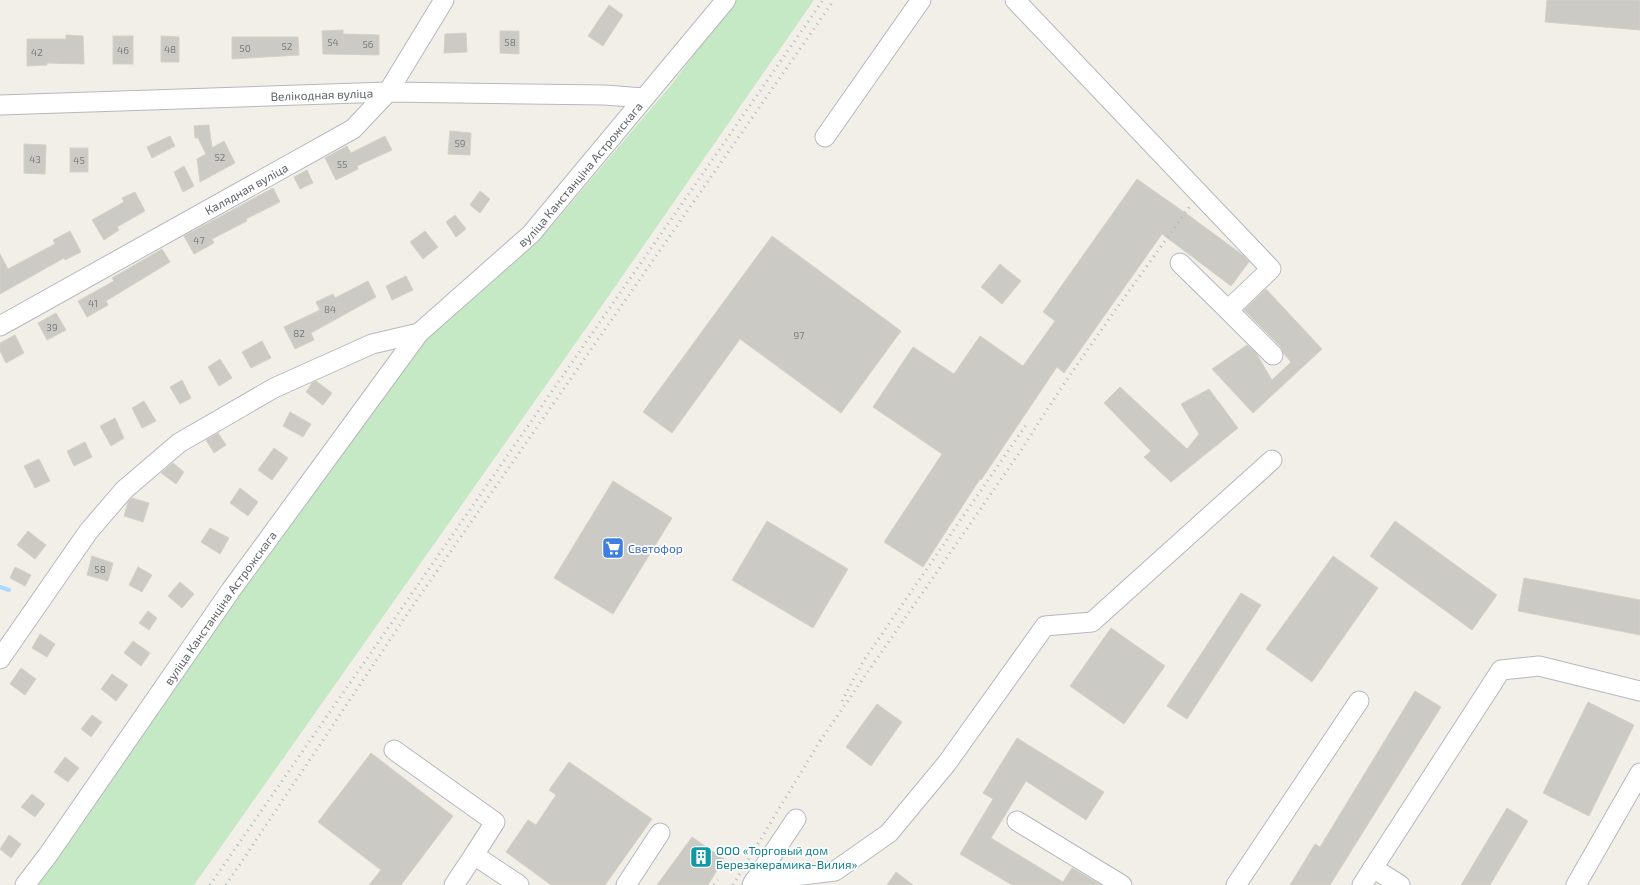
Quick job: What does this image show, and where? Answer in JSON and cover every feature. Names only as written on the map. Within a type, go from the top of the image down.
[{"type":"street","name":"Калядная вуліца","points":[[0,326],[353,129],[388,92],[444,0]]},
{"type":"street","name":"вуліца Канстанціна Астрожскага","points":[[25,885],[48,855],[231,590],[419,333],[531,234],[726,0]]},
{"type":"street","points":[[825,137],[921,0]]},
{"type":"street","points":[[1015,0],[1270,269],[1228,310]]},
{"type":"street","name":"Велікодная вуліца","points":[[0,105],[388,92],[604,94],[644,98]]},
{"type":"street","points":[[1180,263],[1273,355]]},
{"type":"street","name":"вуліца Канстанціна Астрожскага","points":[[0,659],[88,532],[124,490],[179,443],[274,388],[372,344],[419,333]]},
{"type":"street","points":[[753,883],[835,871],[889,833],[947,763],[1045,626],[1092,622],[1272,460]]},
{"type":"street","points":[[1362,885],[1501,670],[1539,666],[1640,691]]},
{"type":"street","points":[[1236,885],[1359,701]]},
{"type":"street","points":[[394,750],[495,822],[454,885]]},
{"type":"street","points":[[1576,885],[1640,774]]},
{"type":"street","points":[[753,883],[796,819]]},
{"type":"street","points":[[1017,821],[1122,885]]},
{"type":"street","points":[[626,885],[660,833]]},
{"type":"street","points":[[474,854],[519,885]]},
{"type":"street","points":[[1373,868],[1400,885]]},
{"type":"green space","points":[[735,0],[814,0],[601,307],[194,885],[36,885],[260,564],[425,340],[550,228],[672,84]]},
{"type":"building","points":[[1547,0],[1640,0],[1640,30],[1545,22]]},
{"type":"building","points":[[609,5],[623,15],[603,46],[588,36]]},
{"type":"building","points":[[343,30],[343,34],[379,35],[379,55],[323,54],[322,31]]},
{"type":"building","points":[[500,31],[519,31],[519,54],[500,53]]},
{"type":"building","points":[[466,33],[467,52],[444,53],[445,34]]},
{"type":"building","points":[[66,35],[83,36],[84,64],[47,63],[47,65],[27,66],[27,39],[66,39]]},
{"type":"building","points":[[113,36],[133,36],[133,64],[113,64]]},
{"type":"building","points":[[161,36],[179,37],[179,62],[161,62]]},
{"type":"building","points":[[232,37],[298,37],[299,55],[232,59]]},
{"type":"building","points":[[209,125],[212,148],[224,141],[235,163],[200,182],[197,159],[206,154],[198,138],[195,138],[194,126]]},
{"type":"building","points":[[450,131],[471,133],[470,155],[448,154]]},
{"type":"building","points":[[170,136],[175,146],[152,158],[147,147]]},
{"type":"building","points":[[385,136],[392,150],[357,166],[358,169],[336,180],[325,158],[347,146],[351,153]]},
{"type":"building","points":[[24,144],[46,145],[45,174],[24,173]]},
{"type":"building","points":[[70,148],[88,148],[88,172],[70,172]]},
{"type":"building","points":[[184,166],[194,186],[183,192],[174,172]]},
{"type":"building","points":[[307,170],[313,183],[300,189],[294,177]]},
{"type":"building","points":[[1137,179],[1244,256],[1249,262],[1231,286],[1162,234],[1064,373],[1057,367],[981,480],[980,479],[923,567],[884,542],[942,454],[873,407],[913,347],[954,374],[980,336],[1023,366],[1055,321],[1043,312]]},
{"type":"building","points":[[273,188],[280,202],[246,219],[247,221],[212,239],[214,243],[194,254],[184,236]]},
{"type":"building","points":[[480,191],[490,199],[480,213],[470,205]]},
{"type":"building","points":[[135,192],[145,211],[117,227],[119,230],[104,240],[92,220],[124,202],[122,198]]},
{"type":"building","points":[[455,215],[466,229],[456,237],[446,222]]},
{"type":"building","points":[[70,231],[81,252],[65,260],[64,258],[0,294],[0,254],[8,269],[55,244],[53,240]]},
{"type":"building","points":[[425,231],[438,247],[423,259],[410,242]]},
{"type":"building","points":[[772,236],[901,331],[841,413],[740,339],[672,433],[643,412]]},
{"type":"building","points":[[162,249],[170,262],[106,301],[108,305],[87,317],[78,301],[114,281],[112,278]]},
{"type":"building","points":[[1000,264],[1021,281],[1002,304],[981,287]]},
{"type":"building","points":[[406,276],[413,290],[392,300],[386,286]]},
{"type":"building","points":[[368,281],[376,297],[311,333],[314,340],[295,349],[284,327],[320,310],[316,302],[333,294],[335,298]]},
{"type":"building","points":[[1266,289],[1322,349],[1253,413],[1212,369],[1247,345],[1256,353],[1272,380],[1291,362],[1284,354],[1281,347],[1244,310]]},
{"type":"building","points":[[56,313],[66,330],[47,340],[38,323]]},
{"type":"building","points":[[15,335],[24,353],[6,363],[0,351],[0,343]]},
{"type":"building","points":[[262,341],[271,358],[251,368],[242,352]]},
{"type":"building","points":[[220,359],[232,378],[219,386],[208,367]]},
{"type":"building","points":[[182,380],[191,398],[180,404],[170,387]]},
{"type":"building","points":[[316,381],[332,393],[323,405],[306,392],[312,383]]},
{"type":"building","points":[[1120,387],[1187,449],[1199,434],[1181,404],[1209,389],[1238,428],[1171,482],[1144,457],[1151,451],[1104,403]]},
{"type":"building","points":[[144,401],[156,421],[142,428],[132,408]]},
{"type":"building","points":[[290,412],[311,424],[303,437],[283,426]]},
{"type":"building","points":[[115,418],[124,438],[111,446],[100,426]]},
{"type":"building","points":[[218,433],[226,445],[214,453],[206,440]]},
{"type":"building","points":[[85,442],[92,457],[74,466],[67,451]]},
{"type":"building","points":[[274,448],[288,458],[272,480],[258,470]]},
{"type":"building","points":[[39,459],[50,481],[35,488],[24,466]]},
{"type":"building","points":[[173,463],[184,472],[176,484],[161,473]]},
{"type":"building","name":"Светофор","points":[[613,481],[672,518],[613,614],[554,578]]},
{"type":"building","points":[[240,488],[258,502],[248,516],[230,503]]},
{"type":"building","points":[[132,498],[149,503],[143,522],[124,516],[128,502]]},
{"type":"building","points":[[767,521],[848,569],[813,628],[732,580]]},
{"type":"building","points":[[1395,521],[1497,595],[1472,630],[1370,556]]},
{"type":"building","points":[[210,528],[229,538],[220,554],[201,542]]},
{"type":"building","points":[[28,531],[46,545],[35,559],[17,545]]},
{"type":"building","points":[[92,556],[113,563],[108,581],[87,575]]},
{"type":"building","points":[[1333,556],[1378,588],[1312,682],[1266,649]]},
{"type":"building","points":[[15,567],[31,575],[25,586],[10,578]]},
{"type":"building","points":[[138,567],[152,575],[142,592],[129,585]]},
{"type":"building","points":[[1524,578],[1640,600],[1640,635],[1518,611]]},
{"type":"building","points":[[180,582],[194,594],[182,608],[168,596]]},
{"type":"building","points":[[1241,593],[1261,605],[1187,719],[1167,706]]},
{"type":"building","points":[[148,611],[157,618],[149,630],[139,623]]},
{"type":"building","points":[[1111,628],[1165,666],[1124,724],[1070,686]]},
{"type":"building","points":[[40,634],[55,644],[47,657],[32,648]]},
{"type":"building","points":[[133,641],[150,653],[141,666],[124,653]]},
{"type":"building","points":[[21,668],[36,679],[25,695],[10,684]]},
{"type":"building","points":[[112,674],[128,685],[116,701],[101,689]]},
{"type":"building","points":[[1415,691],[1441,707],[1330,885],[1290,885],[1315,844],[1320,847]]},
{"type":"building","points":[[1588,702],[1634,725],[1589,816],[1543,793]]},
{"type":"building","points":[[877,704],[902,722],[871,766],[846,747]]},
{"type":"building","points":[[92,715],[102,722],[91,737],[81,729]]},
{"type":"building","points":[[1017,738],[1104,792],[1086,820],[1026,781],[991,838],[1063,882],[1072,868],[1101,885],[1012,885],[960,854],[993,799],[983,793]]},
{"type":"building","points":[[371,753],[453,816],[401,885],[369,885],[381,870],[318,822]]},
{"type":"building","points":[[65,757],[79,768],[68,782],[54,772]]},
{"type":"building","points":[[569,762],[652,819],[605,885],[551,885],[506,852],[528,820],[536,825],[556,795],[549,790]]},
{"type":"building","points":[[32,794],[45,804],[35,817],[21,807]]},
{"type":"building","points":[[1507,808],[1528,821],[1490,885],[1461,885]]},
{"type":"building","points":[[9,835],[21,844],[11,858],[0,849]]},
{"type":"building","points":[[692,837],[724,859],[708,885],[657,885]]},
{"type":"building","points":[[896,872],[913,885],[887,885]]},
{"type":"waterway","points":[[0,587],[9,590]]},
{"type":"railway","points":[[210,885],[823,0]]},
{"type":"railway","points":[[226,885],[412,607],[834,0]]},
{"type":"railway","points":[[820,741],[1022,449],[1083,356],[1190,206]]},
{"type":"railway","points":[[842,701],[864,660],[1026,425]]},
{"type":"railway","points":[[733,885],[823,736]]},
{"type":"railway","points":[[714,885],[718,880]]},
{"type":"place","name":"Светофор","points":[[613,548]]},
{"type":"place","name":"ООО «Торговый дом Березакерамика-Вилия»","points":[[701,857]]}]
